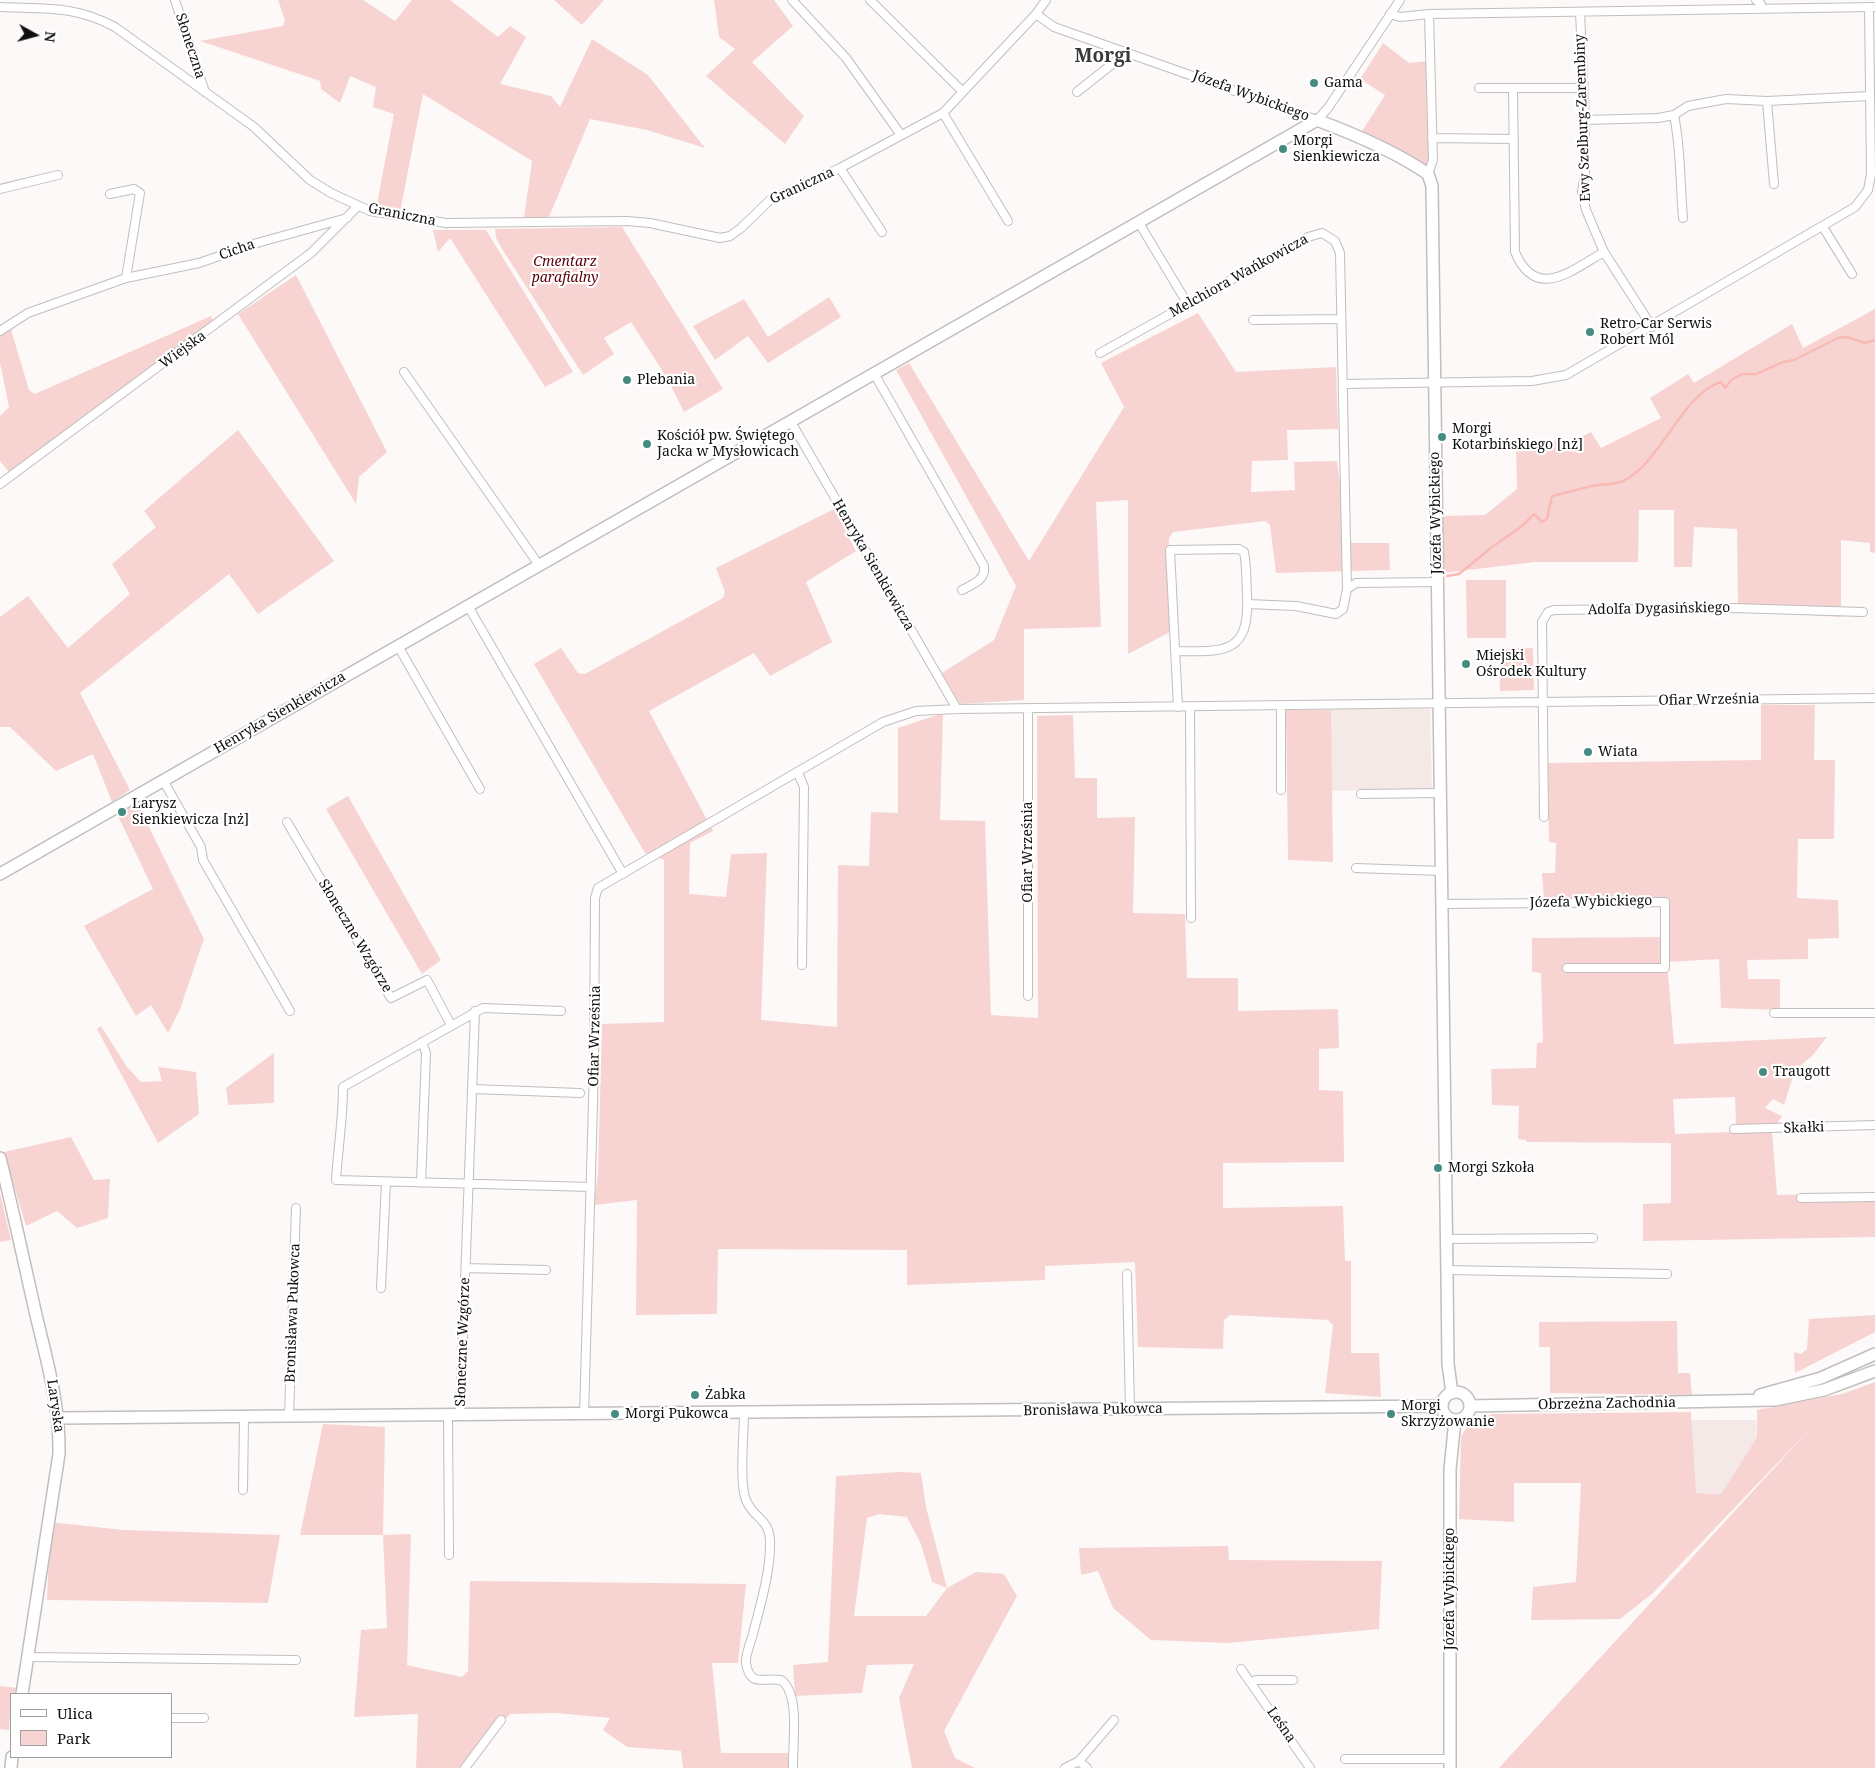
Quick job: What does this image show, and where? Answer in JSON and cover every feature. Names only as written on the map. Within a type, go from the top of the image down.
[{"type":"street","name":"Słoneczna","points":[[175,0],[205,92]]},
{"type":"street","points":[[792,0],[846,58],[901,135]]},
{"type":"street","points":[[870,0],[963,92]]},
{"type":"street","name":"Graniczna","points":[[4,5],[74,10],[98,18],[115,27],[254,128],[310,180],[358,206],[379,213],[446,223],[627,221],[650,223],[720,238],[730,236],[741,228],[770,200],[840,168],[944,114],[1036,14],[1046,0]]},
{"type":"street","points":[[1317,120],[1328,108],[1400,0]]},
{"type":"street","points":[[1343,384],[1532,381],[1559,377],[1575,372],[1856,207],[1868,190],[1871,174],[1872,7],[1761,3],[1580,12],[1429,14],[1400,17],[1390,14]]},
{"type":"street","name":"Ewy Szelburg-Zarembiny","points":[[1580,12],[1582,88],[1585,120],[1585,173],[1582,192],[1586,210],[1604,252],[1652,327]]},
{"type":"street","name":"Józefa Wybickiego","points":[[1036,14],[1054,27],[1348,132],[1428,174]]},
{"type":"street","name":"Józefa Wybickiego","points":[[1429,14],[1432,160],[1428,174],[1432,186],[1448,1364],[1452,1393]]},
{"type":"street","points":[[1077,92],[1116,61],[1125,51]]},
{"type":"street","points":[[1479,88],[1582,88]]},
{"type":"street","points":[[1513,88],[1515,252],[1525,270],[1542,280],[1552,280],[1604,252]]},
{"type":"street","points":[[1585,120],[1674,115],[1688,106],[1726,99],[1767,100],[1870,96]]},
{"type":"street","points":[[1767,100],[1774,184]]},
{"type":"street","points":[[944,114],[1008,221]]},
{"type":"street","points":[[1674,115],[1678,136],[1683,218]]},
{"type":"street","name":"Henryka Sienkiewicza","points":[[0,874],[1317,120]]},
{"type":"street","points":[[1432,138],[1514,139]]},
{"type":"street","name":"Graniczna","points":[[840,168],[882,232]]},
{"type":"street","points":[[0,189],[58,175]]},
{"type":"street","points":[[110,194],[134,189],[140,193],[126,278]]},
{"type":"street","name":"Wiejska","points":[[0,484],[296,265],[324,241],[358,206]]},
{"type":"street","name":"Cicha","points":[[0,331],[28,313],[126,278],[199,263],[257,243],[347,218]]},
{"type":"street","points":[[1139,223],[1187,303]]},
{"type":"street","points":[[1822,227],[1852,274]]},
{"type":"street","name":"Melchiora Wańkowicza","points":[[1100,353],[1308,236],[1322,233],[1335,241],[1340,253],[1340,319],[1343,384],[1347,589],[1343,609],[1336,614],[1296,606],[1248,604]]},
{"type":"street","points":[[1253,320],[1340,319]]},
{"type":"street","points":[[404,372],[539,565]]},
{"type":"street","points":[[874,375],[984,566],[985,573],[983,578],[962,590]]},
{"type":"street","name":"Henryka Sienkiewicza","points":[[791,422],[957,708]]},
{"type":"street","points":[[1175,651],[1209,652],[1222,650],[1235,644],[1243,633],[1248,604],[1244,552],[1239,549],[1170,550],[1175,651],[1178,707]]},
{"type":"street","points":[[1347,589],[1356,583],[1437,582]]},
{"type":"street","points":[[468,606],[623,874]]},
{"type":"street","name":"Adolfa Dygasińskiego","points":[[1543,702],[1542,622],[1548,612],[1554,610],[1733,608],[1863,612]]},
{"type":"street","points":[[398,646],[480,789]]},
{"type":"street","name":"Ofiar Września","points":[[584,1415],[596,1001],[595,898],[598,888],[883,722],[916,711],[957,708],[1190,707],[1281,704],[1875,698]]},
{"type":"street","points":[[1543,702],[1544,818]]},
{"type":"street","points":[[1281,704],[1281,790]]},
{"type":"street","points":[[1190,707],[1191,918]]},
{"type":"street","name":"Ofiar Września","points":[[1028,708],[1028,996]]},
{"type":"street","points":[[798,773],[804,787],[802,965]]},
{"type":"street","points":[[163,780],[201,847],[203,860],[290,1011]]},
{"type":"street","points":[[1361,794],[1440,793]]},
{"type":"street","name":"Słoneczne Wzgórze","points":[[288,822],[392,998],[427,980],[451,1025]]},
{"type":"street","points":[[1356,868],[1442,871]]},
{"type":"street","name":"Józefa Wybickiego","points":[[1442,904],[1664,902],[1665,968],[1567,968]]},
{"type":"street","points":[[561,1011],[483,1008],[343,1087],[342,1125],[338,1136],[336,1180],[591,1187]]},
{"type":"street","name":"Słoneczne Wzgórze","points":[[460,1416],[475,1011]]},
{"type":"street","points":[[1774,1013],[1875,1013]]},
{"type":"street","points":[[421,1183],[426,1053],[422,1042]]},
{"type":"street","points":[[472,1089],[580,1093]]},
{"type":"street","name":"Skałki","points":[[1734,1129],[1875,1125]]},
{"type":"street","name":"Laryska","points":[[0,1158],[47,1360],[58,1418],[59,1454],[22,1693]]},
{"type":"street","points":[[381,1288],[386,1182]]},
{"type":"street","points":[[1801,1198],[1875,1197]]},
{"type":"street","name":"Bronisława Pukowca","points":[[290,1417],[296,1208]]},
{"type":"street","points":[[1446,1239],[1593,1238]]},
{"type":"street","name":"Słoneczne Wzgórze","points":[[466,1268],[546,1270]]},
{"type":"street","points":[[1447,1270],[1667,1274]]},
{"type":"street","points":[[1127,1274],[1130,1410]]},
{"type":"street","name":"Obrzeżna Zachodnia","points":[[1744,1400],[1821,1378],[1875,1354]]},
{"type":"street","name":"Obrzeżna Zachodnia","points":[[1470,1406],[1775,1400],[1798,1397],[1824,1390],[1875,1371]]},
{"type":"street","points":[[1452,1393],[1464,1395],[1470,1406],[1465,1416],[1454,1420],[1446,1415],[1442,1406],[1447,1396],[1452,1393]]},
{"type":"street","name":"Bronisława Pukowca","points":[[58,1418],[584,1415],[1442,1406]]},
{"type":"street","points":[[744,1413],[744,1492],[750,1506],[765,1521],[770,1533],[764,1590],[746,1662],[751,1678],[755,1680],[781,1680],[785,1682],[794,1709],[793,1768]]},
{"type":"street","points":[[448,1416],[449,1555]]},
{"type":"street","points":[[243,1490],[244,1417]]},
{"type":"street","name":"Józefa Wybickiego","points":[[1345,1760],[1450,1763],[1450,1469],[1454,1420]]},
{"type":"street","points":[[28,1657],[296,1660]]},
{"type":"street","name":"Leśna","points":[[1241,1669],[1310,1768]]},
{"type":"street","points":[[1251,1682],[1294,1680]]},
{"type":"street","points":[[172,1718],[204,1718]]},
{"type":"street","points":[[465,1768],[501,1720]]},
{"type":"street","points":[[1065,1768],[1079,1761],[1114,1720]]},
{"type":"street","points":[[1079,1761],[1087,1768]]},
{"type":"shaded area","points":[[1329,708],[1430,709],[1432,789],[1331,791]]},
{"type":"shaded area","points":[[1690,1420],[1756,1420],[1757,1437],[1721,1494],[1696,1493]]},
{"type":"green space","points":[[278,0],[363,0],[395,21],[412,0],[450,0],[498,37],[510,26],[526,37],[500,84],[551,96],[560,107],[592,39],[648,75],[705,148],[647,130],[590,119],[549,217],[524,218],[532,161],[423,94],[400,212],[376,209],[394,114],[373,107],[376,87],[350,76],[340,103],[321,89],[320,81],[200,41],[283,26],[285,20]]},
{"type":"green space","points":[[554,0],[604,0],[582,25]]},
{"type":"green space","points":[[714,0],[774,0],[793,26],[752,62],[804,116],[785,144],[706,76],[735,49],[719,37]]},
{"type":"green space","points":[[1383,43],[1409,63],[1428,61],[1430,162],[1424,166],[1361,133],[1385,95],[1360,79]]},
{"type":"green space","name":"Cmentarz parafialny","points":[[622,227],[723,389],[684,412],[667,378],[631,322],[604,338],[614,354],[583,375],[502,249],[496,238],[495,229]]},
{"type":"green space","points":[[433,230],[486,230],[573,372],[545,387],[450,238],[438,252]]},
{"type":"green space","points":[[296,275],[387,452],[359,477],[356,504],[238,314]]},
{"type":"green space","points":[[829,297],[841,317],[768,363],[748,336],[715,360],[693,326],[744,299],[768,337]]},
{"type":"green space","points":[[1875,309],[1875,553],[1870,552],[1870,543],[1841,540],[1841,617],[1738,611],[1737,529],[1694,527],[1692,567],[1674,567],[1674,510],[1639,510],[1638,562],[1535,562],[1443,573],[1441,516],[1485,515],[1517,489],[1516,442],[1573,441],[1591,432],[1601,448],[1661,418],[1650,398],[1688,374],[1694,383],[1792,324],[1803,348]]},
{"type":"green space","points":[[1198,313],[1236,372],[1336,367],[1338,429],[1287,430],[1288,460],[1252,461],[1251,492],[1295,490],[1294,462],[1337,461],[1348,539],[1353,543],[1389,543],[1390,570],[1276,573],[1270,525],[1265,521],[1173,532],[1169,538],[1170,632],[1128,654],[1128,500],[1096,502],[1101,627],[1024,629],[1024,700],[960,704],[942,673],[994,640],[1016,586],[896,370],[909,363],[1029,561],[1124,407],[1101,363]]},
{"type":"green space","points":[[211,316],[213,321],[10,473],[0,461],[0,416],[9,407],[0,363],[0,334],[10,326],[29,390],[35,394]]},
{"type":"green space","points":[[238,430],[334,561],[258,614],[229,574],[80,693],[130,790],[112,802],[93,754],[56,771],[10,727],[0,727],[0,617],[28,596],[68,648],[130,594],[112,564],[156,527],[144,511]]},
{"type":"green space","points":[[834,509],[856,551],[806,582],[832,642],[770,676],[754,653],[649,711],[713,831],[690,843],[689,894],[726,897],[731,854],[767,853],[761,1020],[837,1027],[838,865],[869,866],[871,812],[898,813],[898,728],[943,713],[940,820],[985,821],[991,1015],[1038,1018],[1037,716],[1073,715],[1075,778],[1097,778],[1097,818],[1135,817],[1133,913],[1185,914],[1187,978],[1238,978],[1238,1011],[1338,1009],[1339,1048],[1319,1049],[1319,1090],[1343,1091],[1344,1162],[1223,1163],[1223,1208],[1343,1206],[1345,1261],[1351,1261],[1351,1353],[1379,1353],[1381,1397],[1325,1393],[1333,1325],[1328,1320],[1230,1315],[1224,1320],[1223,1349],[1138,1347],[1135,1262],[1045,1266],[1045,1280],[907,1285],[907,1250],[718,1249],[717,1314],[636,1315],[637,1200],[594,1205],[598,1172],[602,1024],[664,1022],[664,860],[645,853],[534,664],[561,648],[578,673],[585,674],[723,598],[725,592],[716,568]]},
{"type":"green space","points":[[1466,580],[1506,580],[1506,638],[1467,638]]},
{"type":"green space","points":[[1533,648],[1534,690],[1500,691],[1499,649]]},
{"type":"green space","points":[[1761,705],[1815,705],[1814,760],[1835,760],[1834,839],[1798,839],[1797,898],[1838,900],[1839,938],[1808,939],[1808,959],[1747,960],[1748,979],[1780,979],[1780,1010],[1721,1008],[1719,959],[1667,962],[1674,1044],[1827,1037],[1812,1056],[1795,1070],[1784,1105],[1773,1099],[1765,1108],[1782,1116],[1772,1131],[1777,1195],[1875,1193],[1875,1237],[1643,1241],[1643,1204],[1671,1203],[1671,1143],[1527,1142],[1526,1140],[1518,1139],[1519,1106],[1492,1105],[1491,1069],[1536,1068],[1537,1043],[1543,1042],[1541,973],[1532,972],[1532,938],[1668,937],[1667,897],[1544,899],[1542,873],[1555,873],[1556,843],[1549,842],[1548,763],[1761,760]],"holes":[[[1735,1097],[1736,1126],[1732,1132],[1675,1134],[1673,1099]]]},
{"type":"green space","points":[[1286,710],[1331,710],[1333,862],[1288,860]]},
{"type":"green space","points":[[348,796],[441,960],[422,974],[326,809]]},
{"type":"green space","points":[[138,805],[204,939],[180,1009],[168,1033],[151,1005],[136,1016],[84,926],[153,889],[116,812]]},
{"type":"green space","points":[[101,1026],[127,1067],[141,1082],[162,1081],[158,1067],[196,1072],[199,1114],[158,1143],[97,1029]]},
{"type":"green space","points":[[274,1053],[274,1103],[228,1105],[226,1088]]},
{"type":"green space","points":[[71,1137],[94,1180],[110,1179],[108,1218],[77,1228],[57,1211],[26,1226],[4,1152]]},
{"type":"green space","points":[[0,1193],[11,1240],[0,1242]]},
{"type":"green space","points":[[1875,1315],[1875,1332],[1795,1373],[1794,1352],[1801,1354],[1807,1349],[1809,1319]]},
{"type":"green space","points":[[1677,1321],[1678,1373],[1690,1373],[1692,1395],[1550,1393],[1550,1347],[1539,1347],[1539,1322]]},
{"type":"green space","points":[[1875,1382],[1875,1768],[1499,1768],[1810,1429],[1653,1593],[1620,1619],[1531,1620],[1533,1587],[1576,1582],[1581,1483],[1514,1483],[1514,1522],[1459,1519],[1461,1436],[1468,1426],[1492,1414],[1691,1412],[1696,1493],[1721,1494],[1757,1437],[1757,1410],[1842,1394]]},
{"type":"green space","points":[[323,1424],[385,1427],[383,1535],[300,1535]]},
{"type":"green space","points":[[899,1472],[921,1473],[926,1507],[947,1588],[976,1572],[1004,1574],[1017,1596],[944,1731],[955,1758],[975,1768],[912,1768],[899,1698],[914,1664],[867,1665],[862,1693],[795,1696],[793,1665],[828,1662],[836,1476]],"holes":[[[879,1514],[907,1517],[921,1544],[932,1582],[947,1588],[926,1616],[854,1616],[867,1518]]]},
{"type":"green space","points":[[50,1522],[123,1530],[280,1535],[268,1603],[47,1600]]},
{"type":"green space","points":[[411,1534],[407,1665],[462,1677],[468,1671],[470,1581],[746,1584],[738,1663],[712,1663],[721,1753],[788,1753],[788,1768],[683,1768],[681,1751],[627,1747],[603,1730],[610,1718],[556,1713],[510,1714],[461,1768],[416,1768],[418,1714],[354,1717],[361,1630],[387,1628],[383,1535]]},
{"type":"green space","points":[[1228,1546],[1229,1560],[1382,1561],[1379,1629],[1227,1643],[1151,1640],[1113,1608],[1098,1571],[1081,1575],[1079,1548]]},
{"type":"green space","points":[[0,1686],[18,1688],[17,1693],[10,1693],[9,1730],[0,1729]]},
{"type":"waterway","points":[[1447,576],[1459,574],[1522,526],[1534,514],[1542,522],[1547,519],[1552,496],[1592,486],[1623,481],[1636,472],[1649,460],[1683,414],[1707,389],[1721,382],[1725,388],[1731,380],[1742,374],[1756,374],[1783,362],[1794,360],[1838,338],[1847,337],[1865,343],[1875,340]]},
{"type":"place","name":"Gama","points":[[1314,83]]},
{"type":"place","name":"Morgi Sienkiewicza","points":[[1283,149]]},
{"type":"place","name":"Retro-Car Serwis Robert Mól","points":[[1590,332]]},
{"type":"place","name":"Plebania","points":[[627,380]]},
{"type":"place","name":"Morgi Kotarbińskiego [nż]","points":[[1442,437]]},
{"type":"place","name":"Kościół pw. Świętego Jacka w Mysłowicach","points":[[647,444]]},
{"type":"place","name":"Miejski Ośrodek Kultury","points":[[1466,664]]},
{"type":"place","name":"Wiata","points":[[1588,752]]},
{"type":"place","name":"Larysz Sienkiewicza [nż]","points":[[122,812]]},
{"type":"place","name":"Traugott","points":[[1763,1072]]},
{"type":"place","name":"Morgi Szkoła","points":[[1438,1168]]},
{"type":"place","name":"Żabka","points":[[695,1395]]},
{"type":"place","name":"Morgi Pukowca","points":[[615,1414]]},
{"type":"place","name":"Morgi Skrzyżowanie","points":[[1391,1414]]},
{"type":"district","name":"Morgi","points":[[1103,57]]}]
